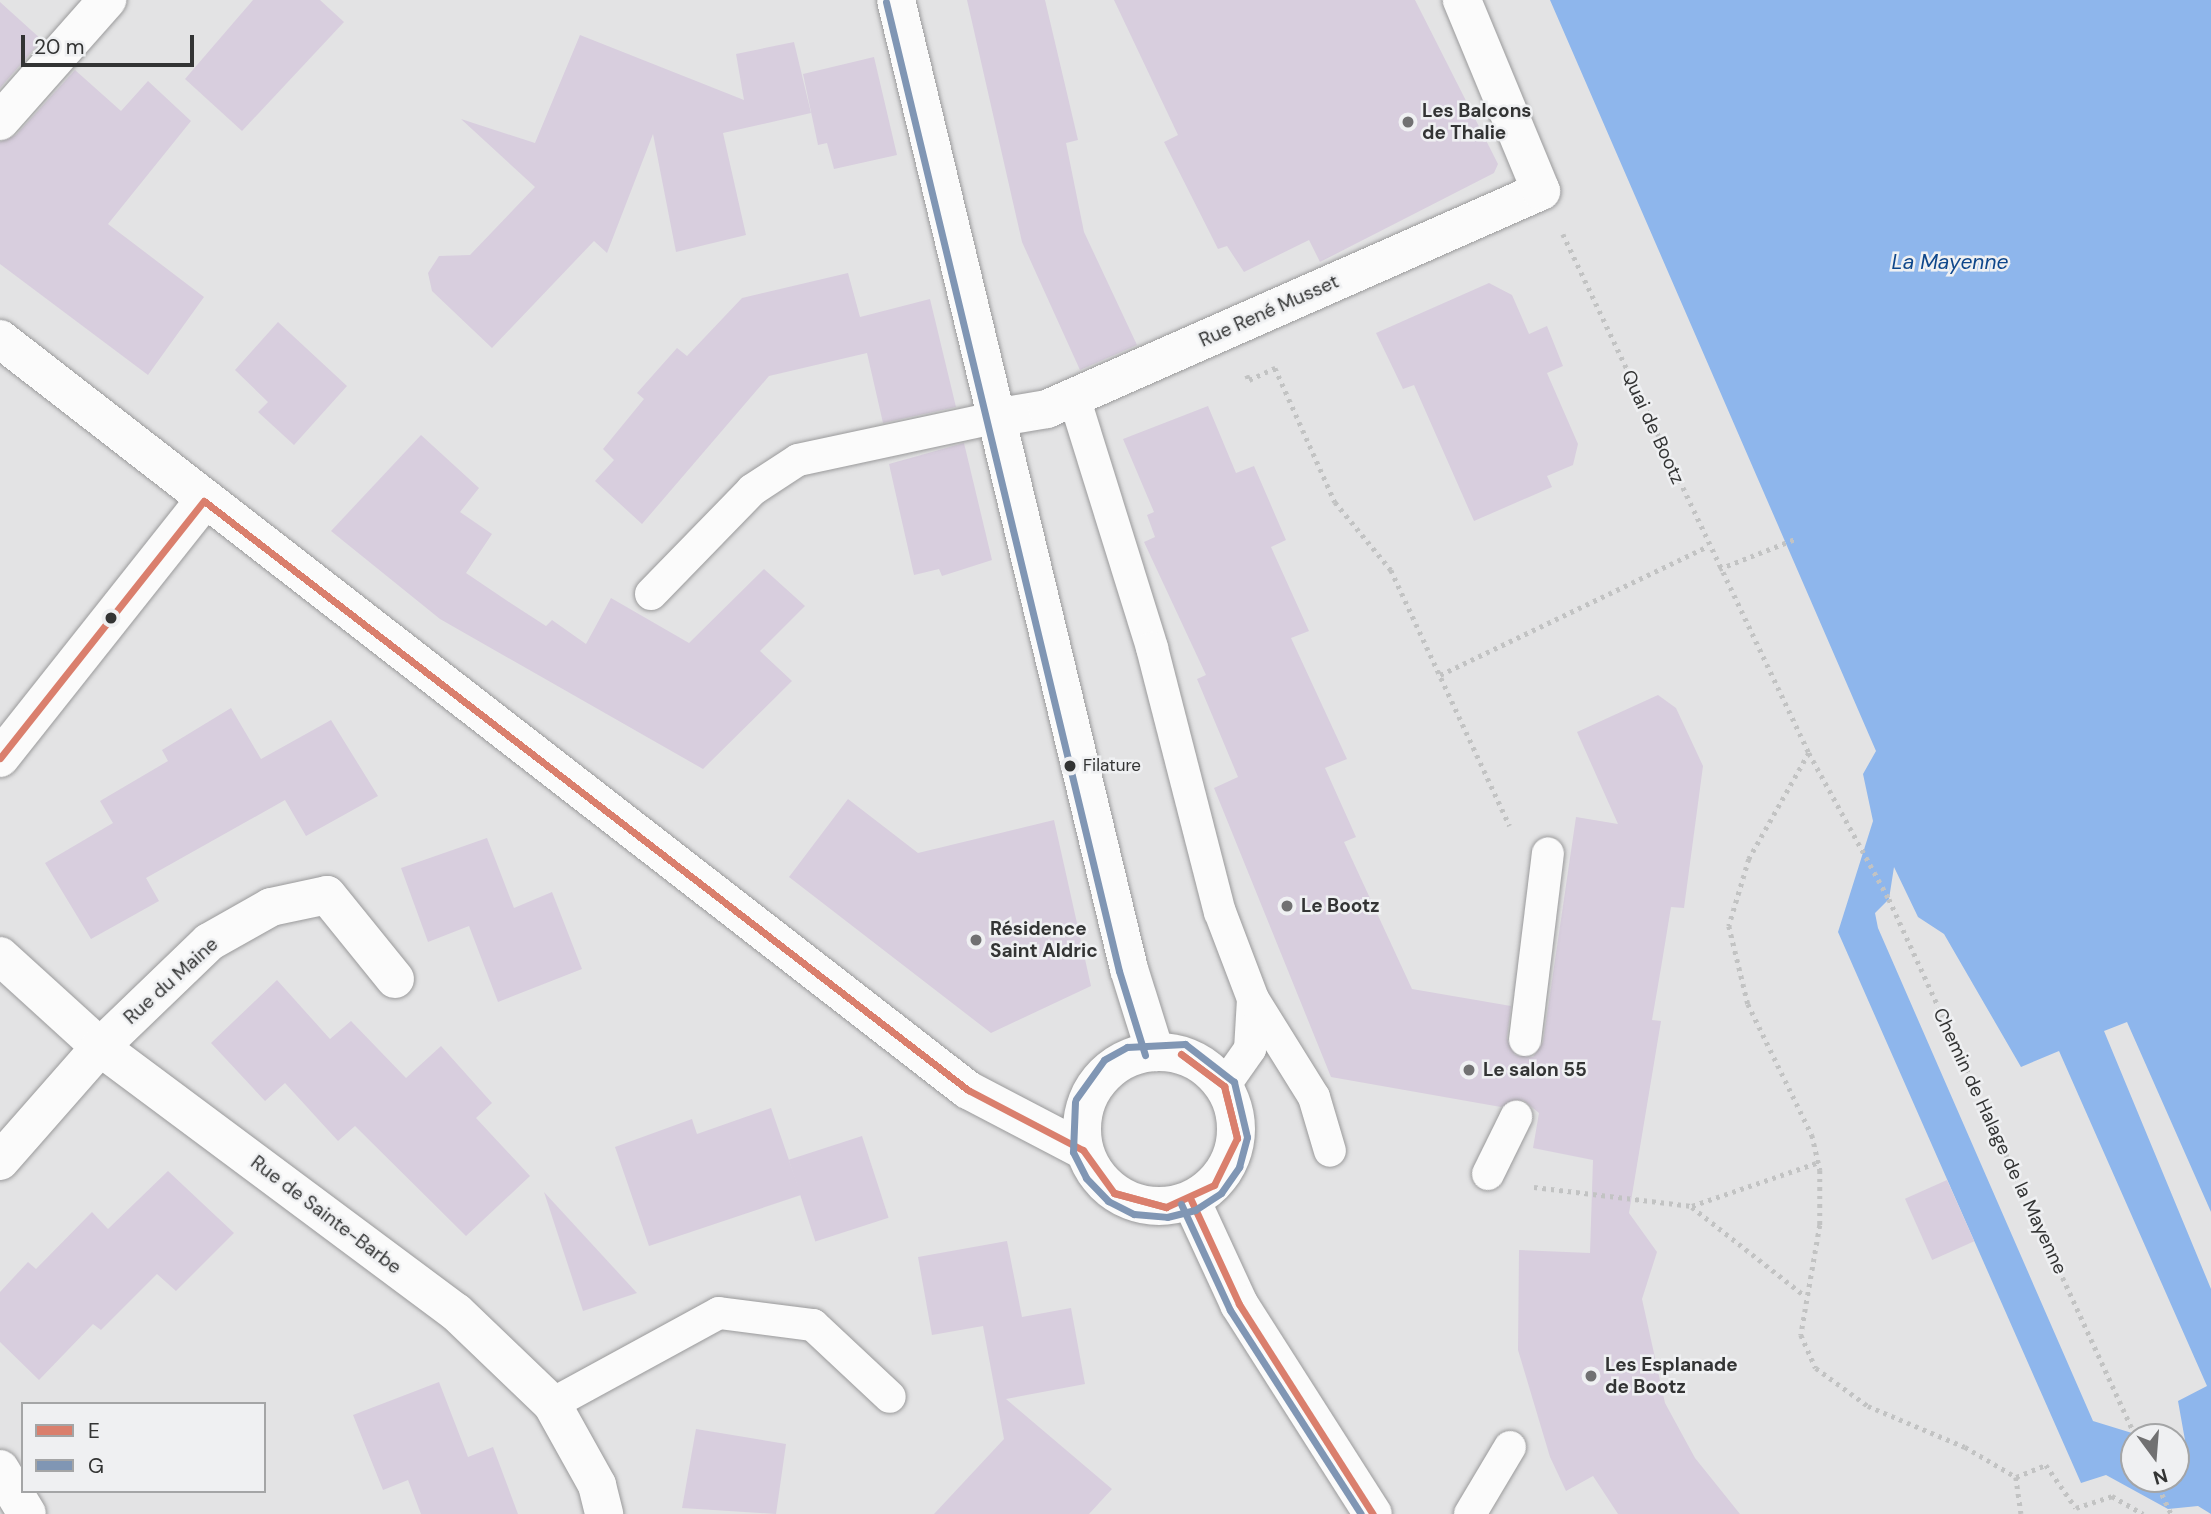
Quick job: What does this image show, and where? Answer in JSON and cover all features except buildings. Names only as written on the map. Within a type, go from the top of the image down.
[{"type":"street","points":[[0,121],[107,0]]},
{"type":"street","points":[[896,0],[994,418],[1155,1052]]},
{"type":"street","points":[[1462,0],[1541,191]]},
{"type":"street","name":"Rue René Musset","points":[[994,418],[1021,417],[1073,397],[1541,191]]},
{"type":"street","points":[[0,339],[204,501],[968,1090],[1083,1150],[1114,1193],[1166,1207],[1191,1200],[1214,1185],[1237,1138],[1224,1086],[1181,1054],[1155,1052],[1112,1067],[1096,1084],[1083,1115],[1083,1150]]},
{"type":"street","points":[[0,758],[204,501]]},
{"type":"street","name":"Rue du Maine","points":[[0,1161],[100,1047],[209,942],[271,906],[327,895],[395,979]]},
{"type":"street","name":"Rue de Sainte-Barbe","points":[[0,956],[100,1047],[456,1312],[552,1404],[597,1485],[604,1514]]},
{"type":"street","points":[[1191,1200],[1239,1304],[1373,1514]]},
{"type":"street","points":[[0,1469],[27,1514]]},
{"type":"lane","points":[[1073,397],[1152,648],[1220,912],[1253,999],[1314,1097],[1330,1151]]},
{"type":"lane","points":[[651,594],[752,490],[798,460],[994,418]]},
{"type":"lane","points":[[1525,1040],[1548,853]]},
{"type":"lane","points":[[1224,1086],[1250,1049],[1253,999]]},
{"type":"lane","points":[[1488,1174],[1516,1117]]},
{"type":"lane","points":[[552,1404],[719,1313],[813,1325],[890,1397]]},
{"type":"lane","points":[[1470,1514],[1510,1447]]},
{"type":"path","name":"Quai de Bootz","points":[[1541,191],[1809,753],[1863,846]]},
{"type":"path","points":[[1268,371],[1275,368],[1335,502],[1391,570],[1521,850],[1548,853]]},
{"type":"path","points":[[1719,569],[1796,539]]},
{"type":"path","points":[[1440,675],[1709,547]]},
{"type":"path","points":[[1809,753],[1749,859],[1729,926],[1748,1004],[1812,1135],[1819,1162],[1820,1225],[1805,1296],[1801,1335],[1816,1368],[1868,1406],[1965,1447],[2016,1477]]},
{"type":"path","name":"Chemin de Halage de la Mayenne","points":[[1863,846],[2130,1423]]},
{"type":"path","points":[[1529,1187],[1692,1206],[1819,1162]]},
{"type":"path","points":[[1692,1206],[1805,1296]]},
{"type":"path","points":[[2016,1477],[2046,1465],[2076,1508],[2112,1496],[2143,1514]]},
{"type":"path","points":[[2016,1477],[2021,1514]]},
{"type":"path","points":[[2161,1493],[2169,1511]]},
{"type":"water","name":"La Mayenne","points":[[1550,0],[2211,0],[2211,1212],[2127,1022],[2104,1031],[2211,1289],[2211,1514],[2198,1506],[2168,1509],[2139,1493],[2190,1493],[2190,1423],[2182,1423],[2178,1401],[2207,1386],[2059,1051],[2021,1067],[1944,934],[1918,917],[1894,867],[1889,899],[1875,913],[1878,928],[2093,1421],[2120,1429],[2120,1483],[2106,1475],[2081,1483],[1838,932],[1873,821],[1863,774],[1876,751]]},
{"type":"transit line","name":"G","points":[[886,2],[1119,971],[1145,1055]]},
{"type":"transit line","name":"E","points":[[204,501],[968,1090],[1083,1150]]},
{"type":"transit line","name":"E","points":[[0,758],[204,501]]},
{"type":"transit line","name":"G","points":[[1075,1102],[1073,1152],[1086,1178],[1108,1201],[1134,1214],[1167,1217],[1195,1210],[1221,1193],[1239,1167],[1247,1137],[1234,1082],[1185,1044],[1127,1047],[1104,1060],[1076,1099]]},
{"type":"transit line","name":"E","points":[[1181,1054],[1224,1086]]},
{"type":"transit line","name":"E","points":[[1181,1054],[1224,1086]]},
{"type":"transit line","name":"E","points":[[1224,1086],[1237,1138]]},
{"type":"transit line","name":"E","points":[[1224,1086],[1237,1138]]},
{"type":"transit line","name":"E","points":[[1214,1185],[1237,1138]]},
{"type":"transit line","name":"E","points":[[1083,1150],[1114,1193]]},
{"type":"transit line","name":"E","points":[[1166,1207],[1214,1185]]},
{"type":"transit line","name":"E","points":[[1114,1193],[1166,1207]]},
{"type":"transit line","name":"E","points":[[1114,1193],[1166,1207]]},
{"type":"transit line","name":"E","points":[[1191,1200],[1239,1304],[1373,1514]]},
{"type":"transit line","name":"G","points":[[1181,1204],[1230,1310],[1361,1514]]},
{"type":"place","name":"Les Balcons de Thalie","points":[[1408,122]]},
{"type":"place","name":"Filature","points":[[1070,766]]},
{"type":"place","name":"Le Bootz","points":[[1287,906]]},
{"type":"place","name":"Résidence Saint Aldric","points":[[976,940]]},
{"type":"place","name":"Le salon 55","points":[[1469,1070]]},
{"type":"place","name":"Les Esplanade de Bootz","points":[[1591,1376]]}]
